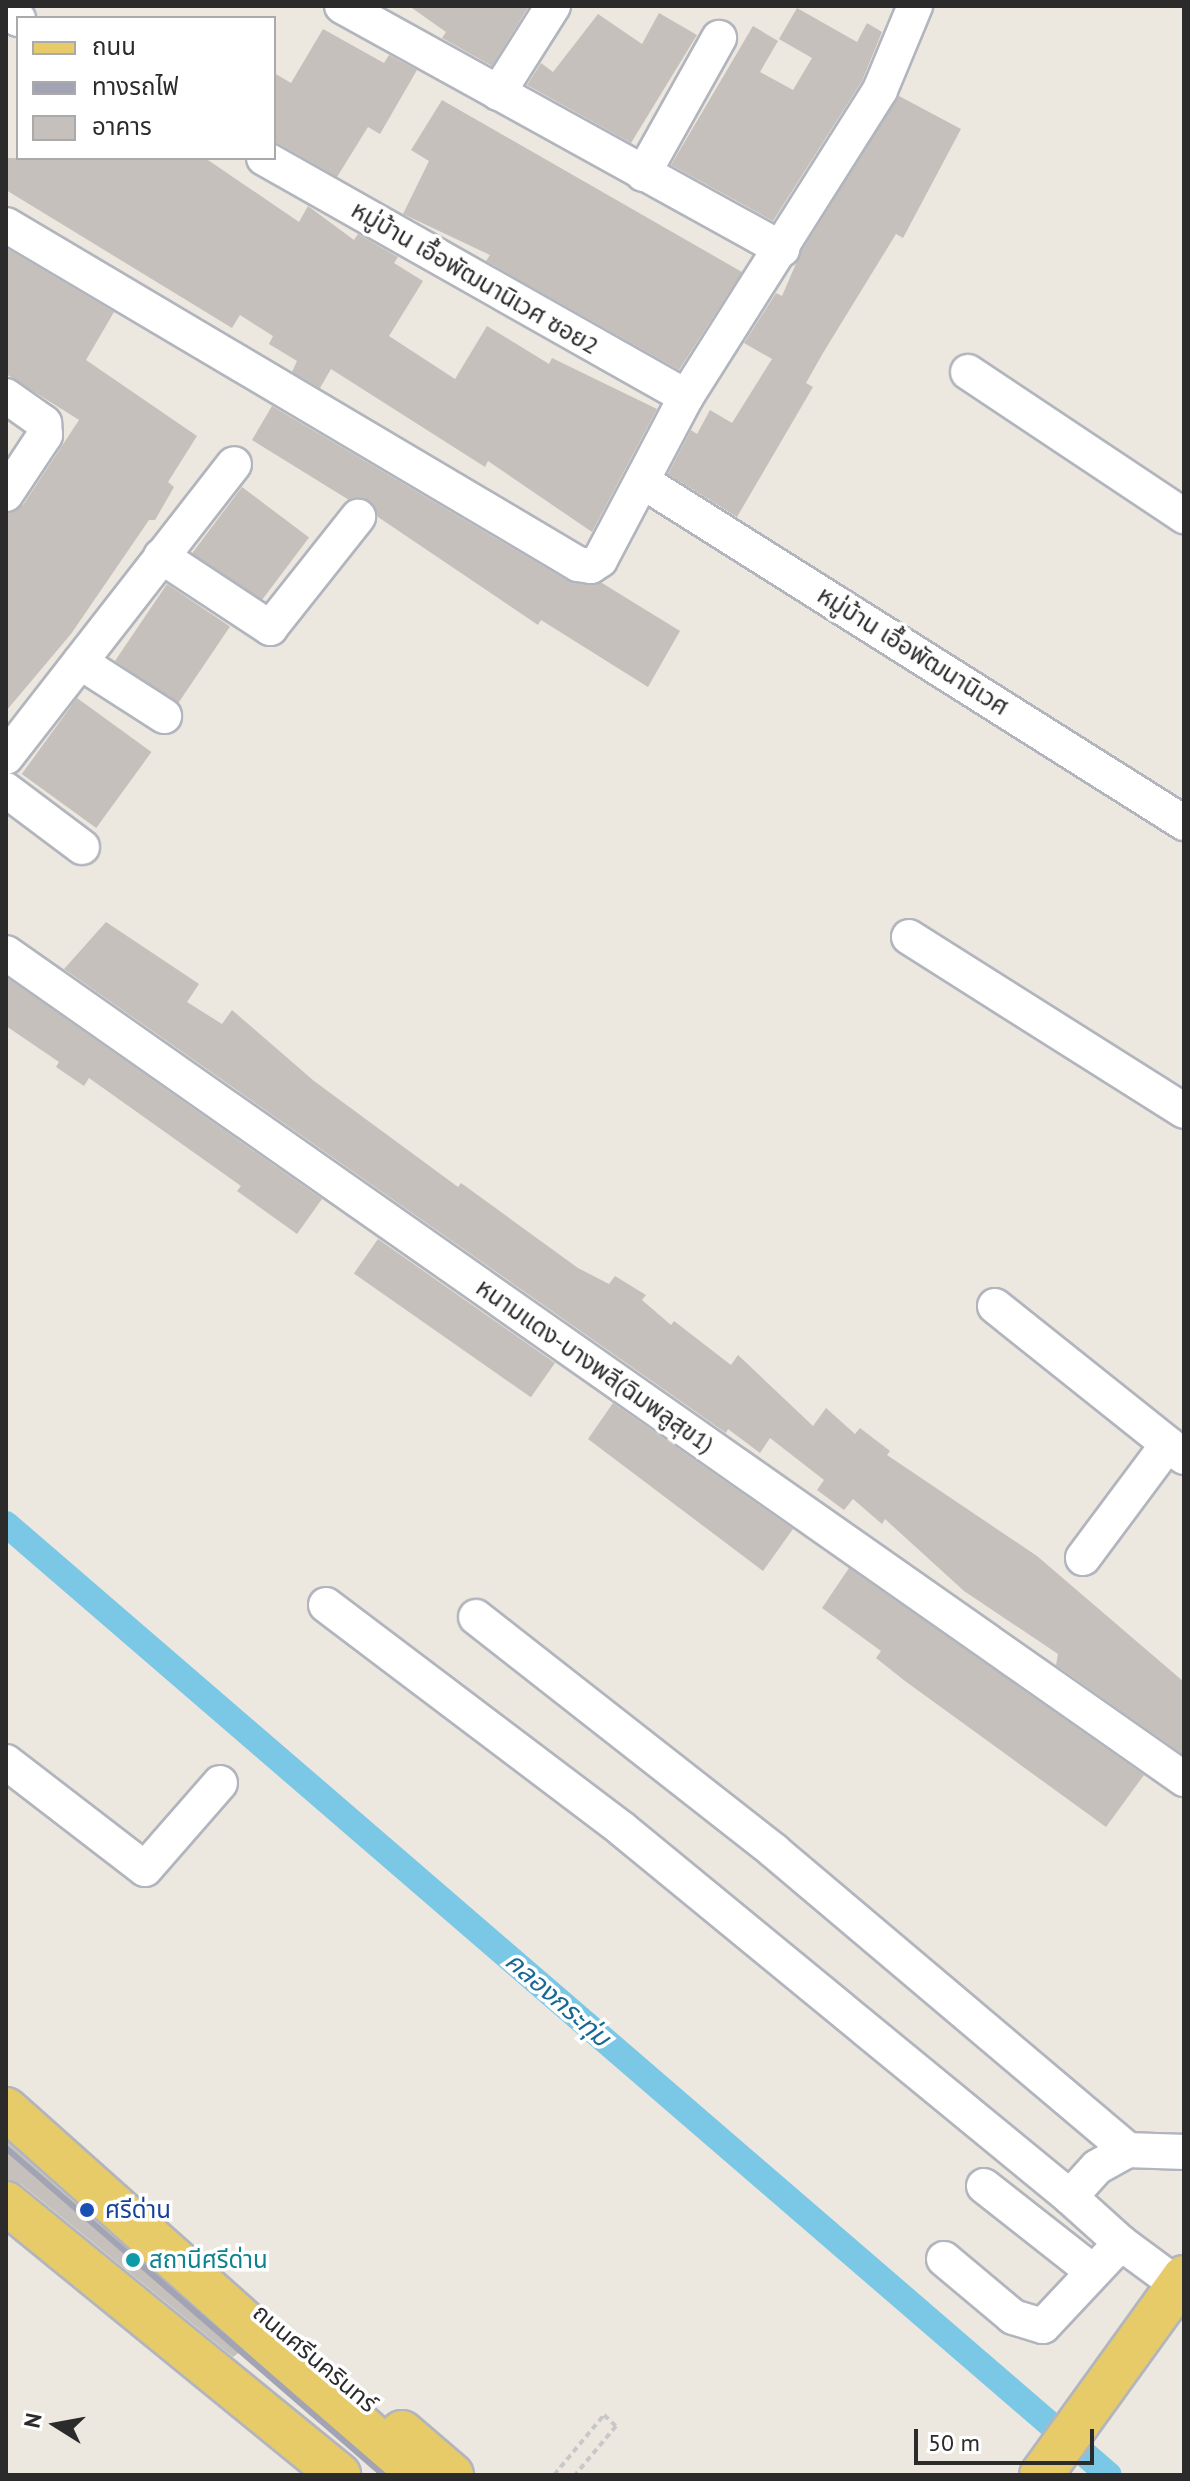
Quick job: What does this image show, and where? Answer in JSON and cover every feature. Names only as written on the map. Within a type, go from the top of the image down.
[{"type":"main road","name":"ถนนศรีนครินทร์","points":[[6,2109],[416,2475]]},
{"type":"main road","name":"ถนนศรีนครินทร์","points":[[97,2190],[240,2295],[452,2475]]},
{"type":"main road","points":[[6,2203],[339,2475]]},
{"type":"main road","points":[[59,2248],[305,2475]]},
{"type":"main road","points":[[1046,2467],[1178,2296]]},
{"type":"street","points":[[498,93],[553,6]]},
{"type":"street","points":[[6,225],[578,564],[600,560],[686,397],[880,90],[915,6]]},
{"type":"street","points":[[352,9],[782,249]]},
{"type":"street","points":[[643,174],[719,38]]},
{"type":"street","name":"หมู่บ้าน เอื้อพัฒนานิเวศ ซอย2","points":[[268,160],[686,397]]},
{"type":"street","points":[[968,372],[1184,516]]},
{"type":"street","points":[[6,396],[44,423],[45,435],[6,494]]},
{"type":"street","points":[[6,757],[234,464]]},
{"type":"street","name":"หมู่บ้าน เอื้อพัฒนานิเวศ","points":[[642,481],[1184,823]]},
{"type":"street","points":[[161,556],[270,628],[358,517]]},
{"type":"street","points":[[80,662],[164,716]]},
{"type":"street","points":[[6,790],[82,847]]},
{"type":"street","points":[[909,937],[1184,1111]]},
{"type":"street","name":"หนามแดง-บางพลี(ฉิมพลูสุข1)","points":[[6,953],[1184,1779]]},
{"type":"street","points":[[995,1306],[1176,1450],[1083,1558]]},
{"type":"street","points":[[326,1605],[622,1829],[1070,2197],[1178,2296]]},
{"type":"street","points":[[476,1617],[774,1851],[1128,2150]]},
{"type":"street","points":[[6,1762],[145,1869],[220,1783]]},
{"type":"street","points":[[1070,2197],[1097,2167],[1128,2150],[1184,2152]]},
{"type":"street","points":[[984,2186],[1092,2271]]},
{"type":"street","points":[[944,2259],[1013,2317],[1043,2326],[1121,2243]]},
{"type":"path","points":[[554,2475],[604,2415],[616,2426],[575,2475]]},
{"type":"building","points":[[409,6],[529,6],[492,66],[442,38],[446,32]]},
{"type":"building","points":[[797,8],[857,42],[867,23],[882,32],[862,81],[773,221],[671,165],[753,26],[778,41],[760,72],[793,90],[812,58],[779,39]]},
{"type":"building","points":[[659,13],[697,35],[631,143],[527,85],[541,63],[553,72],[598,14],[642,44]]},
{"type":"building","points":[[323,29],[384,63],[389,55],[417,70],[380,134],[368,127],[337,177],[276,142],[276,74],[291,83]]},
{"type":"building","points":[[899,96],[961,129],[903,238],[896,234],[823,353],[806,383],[813,387],[737,517],[668,474],[691,430],[697,434],[710,410],[732,423],[772,359],[744,343],[776,293],[782,296],[801,252]]},
{"type":"building","points":[[442,100],[742,272],[679,370],[486,261],[490,255],[403,214],[429,161],[411,150]]},
{"type":"building","points":[[6,158],[208,160],[299,222],[308,206],[354,240],[358,234],[398,257],[394,263],[423,281],[389,336],[455,379],[487,326],[549,364],[552,358],[657,409],[592,532],[488,461],[485,467],[331,369],[320,388],[292,372],[297,361],[269,344],[273,336],[240,315],[232,328],[6,190]]},
{"type":"building","points":[[6,248],[114,312],[86,360],[197,436],[168,482],[174,487],[155,520],[149,520],[71,634],[6,711],[6,514],[23,505],[79,420],[6,374]]},
{"type":"building","points":[[272,406],[568,581],[602,583],[680,631],[648,687],[541,620],[538,625],[378,517],[370,501],[349,500],[252,440]]},
{"type":"building","points":[[242,487],[309,538],[259,604],[192,553]]},
{"type":"building","points":[[167,584],[230,626],[178,704],[115,661]]},
{"type":"building","points":[[77,698],[151,752],[96,828],[22,774]]},
{"type":"building","points":[[106,922],[199,984],[187,1002],[222,1024],[232,1010],[314,1081],[458,1187],[461,1183],[578,1268],[609,1284],[615,1276],[646,1295],[642,1300],[671,1325],[674,1321],[731,1365],[738,1355],[813,1426],[826,1408],[855,1434],[860,1428],[890,1451],[887,1455],[1037,1556],[1184,1682],[1184,1755],[1056,1665],[1058,1654],[964,1591],[885,1519],[882,1524],[853,1499],[844,1510],[817,1490],[824,1480],[770,1438],[760,1453],[728,1429],[726,1433],[64,969]]},
{"type":"building","points":[[6,977],[322,1199],[297,1234],[237,1191],[241,1186],[89,1078],[84,1086],[56,1067],[59,1062],[6,1026]]},
{"type":"building","points":[[378,1239],[555,1363],[531,1397],[354,1273]]},
{"type":"building","points":[[613,1403],[793,1529],[763,1571],[588,1439]]},
{"type":"building","points":[[849,1568],[1144,1775],[1106,1827],[905,1681],[876,1658],[881,1651],[822,1608]]},
{"type":"building","points":[[6,2141],[241,2351],[233,2357],[21,2184],[6,2180]]},
{"type":"waterway","name":"คลองกระทุ่ม","points":[[6,1524],[1109,2475]]},
{"type":"railway","points":[[6,2148],[383,2475]]},
{"type":"place","name":"ศรีด่าน","points":[[87,2210]]},
{"type":"place","name":"สถานีศรีด่าน","points":[[133,2260]]}]
